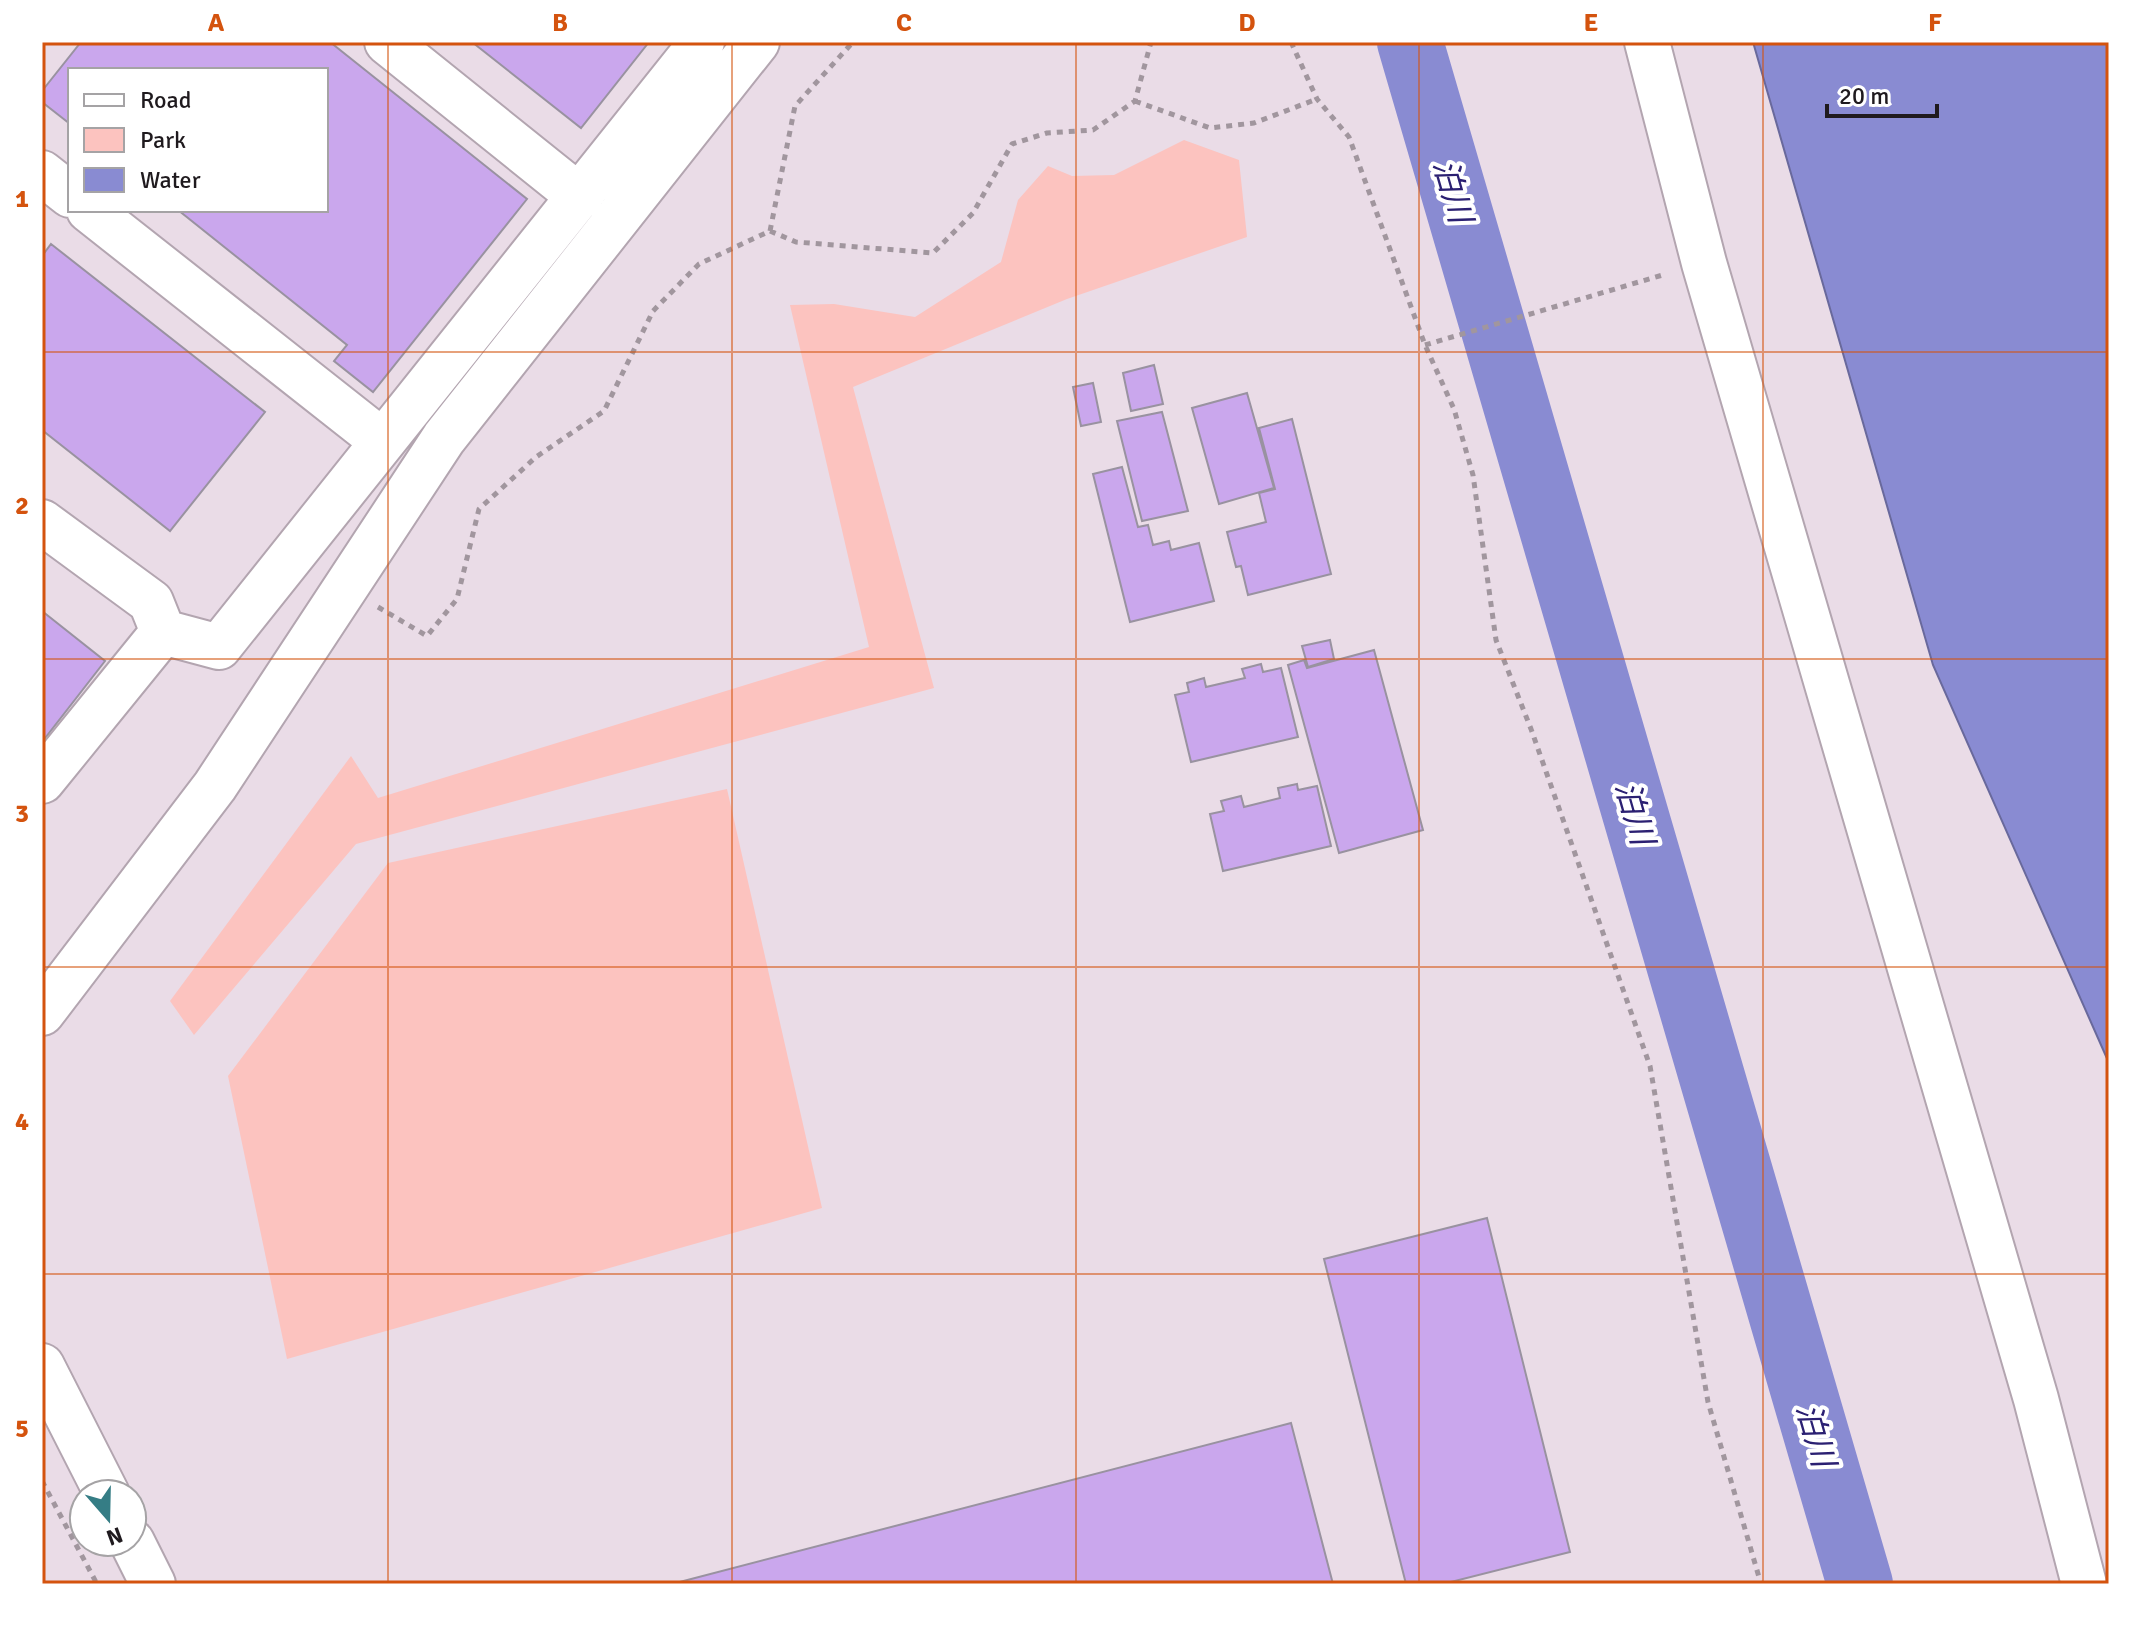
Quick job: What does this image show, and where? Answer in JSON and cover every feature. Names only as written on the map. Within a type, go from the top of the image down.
[{"type":"street","points":[[387,42],[580,197]]},
{"type":"street","points":[[163,632],[219,647],[702,42]]},
{"type":"street","points":[[42,1013],[215,786],[343,587],[444,438],[757,42]]},
{"type":"street","points":[[1647,42],[1704,263],[2036,1399],[2084,1584]]},
{"type":"street","points":[[42,173],[68,193]]},
{"type":"street","points":[[92,212],[382,441]]},
{"type":"street","points":[[42,522],[151,602],[163,632]]},
{"type":"street","points":[[42,781],[163,632]]},
{"type":"street","points":[[42,1366],[99,1478]]},
{"type":"street","points":[[140,1558],[153,1584]]},
{"type":"path","points":[[770,231],[795,106],[853,42]]},
{"type":"path","points":[[343,587],[427,636],[457,599],[479,509],[536,457],[604,411],[653,311],[699,264],[770,231],[796,242],[933,253],[973,213],[1012,144],[1047,133],[1093,130],[1135,101],[1151,42]]},
{"type":"path","points":[[1291,42],[1317,99],[1349,137],[1425,345],[1454,409],[1473,475],[1496,640],[1531,729],[1650,1066],[1708,1402],[1761,1584]]},
{"type":"path","points":[[1135,101],[1210,128],[1254,123],[1317,99]]},
{"type":"path","points":[[1425,345],[1704,263]]},
{"type":"path","points":[[42,1481],[97,1584]]},
{"type":"green space","points":[[1184,140],[1239,160],[1247,237],[1067,299],[853,387],[934,688],[356,844],[194,1035],[170,1001],[351,756],[378,798],[869,647],[790,305],[834,304],[915,317],[1001,262],[1018,200],[1048,166],[1072,176],[1114,175]]},
{"type":"green space","points":[[727,789],[822,1208],[287,1359],[228,1076],[388,863]]},
{"type":"water","points":[[1753,42],[2109,42],[2109,1063],[1933,665]]},
{"type":"building","points":[[81,42],[330,42],[527,199],[373,392],[334,361],[347,345],[181,212],[328,212],[328,68],[68,68],[68,122],[42,102],[42,91]]},
{"type":"building","points":[[472,42],[649,42],[581,128]]},
{"type":"building","points":[[51,244],[265,412],[170,531],[42,430],[42,256]]},
{"type":"building","points":[[1154,365],[1163,404],[1131,411],[1123,373]]},
{"type":"building","points":[[1093,383],[1101,422],[1081,426],[1073,387]]},
{"type":"building","points":[[1247,393],[1274,488],[1219,504],[1192,408]]},
{"type":"building","points":[[1162,412],[1188,511],[1142,521],[1117,421]]},
{"type":"building","points":[[1292,419],[1331,574],[1248,595],[1241,566],[1236,567],[1227,532],[1266,522],[1259,493],[1275,489],[1259,428]]},
{"type":"building","points":[[1122,467],[1138,527],[1148,525],[1153,545],[1169,541],[1171,550],[1199,543],[1214,601],[1130,622],[1093,474]]},
{"type":"building","points":[[42,611],[105,661],[42,742]]},
{"type":"building","points":[[1330,640],[1334,659],[1308,667],[1302,646]]},
{"type":"building","points":[[1374,650],[1423,830],[1339,853],[1288,665],[1304,660],[1307,668]]},
{"type":"building","points":[[1261,664],[1263,672],[1281,668],[1298,737],[1191,762],[1175,695],[1189,692],[1187,683],[1204,678],[1206,687],[1245,678],[1242,669]]},
{"type":"building","points":[[1297,784],[1298,790],[1317,786],[1331,846],[1223,871],[1210,814],[1224,811],[1221,801],[1241,796],[1244,807],[1280,798],[1278,788]]},
{"type":"building","points":[[1487,1218],[1570,1552],[1443,1584],[1406,1584],[1324,1259]]},
{"type":"building","points":[[1291,1423],[1333,1584],[672,1584]]},
{"type":"waterway","name":"泊川","points":[[1410,42],[1860,1584]]}]
